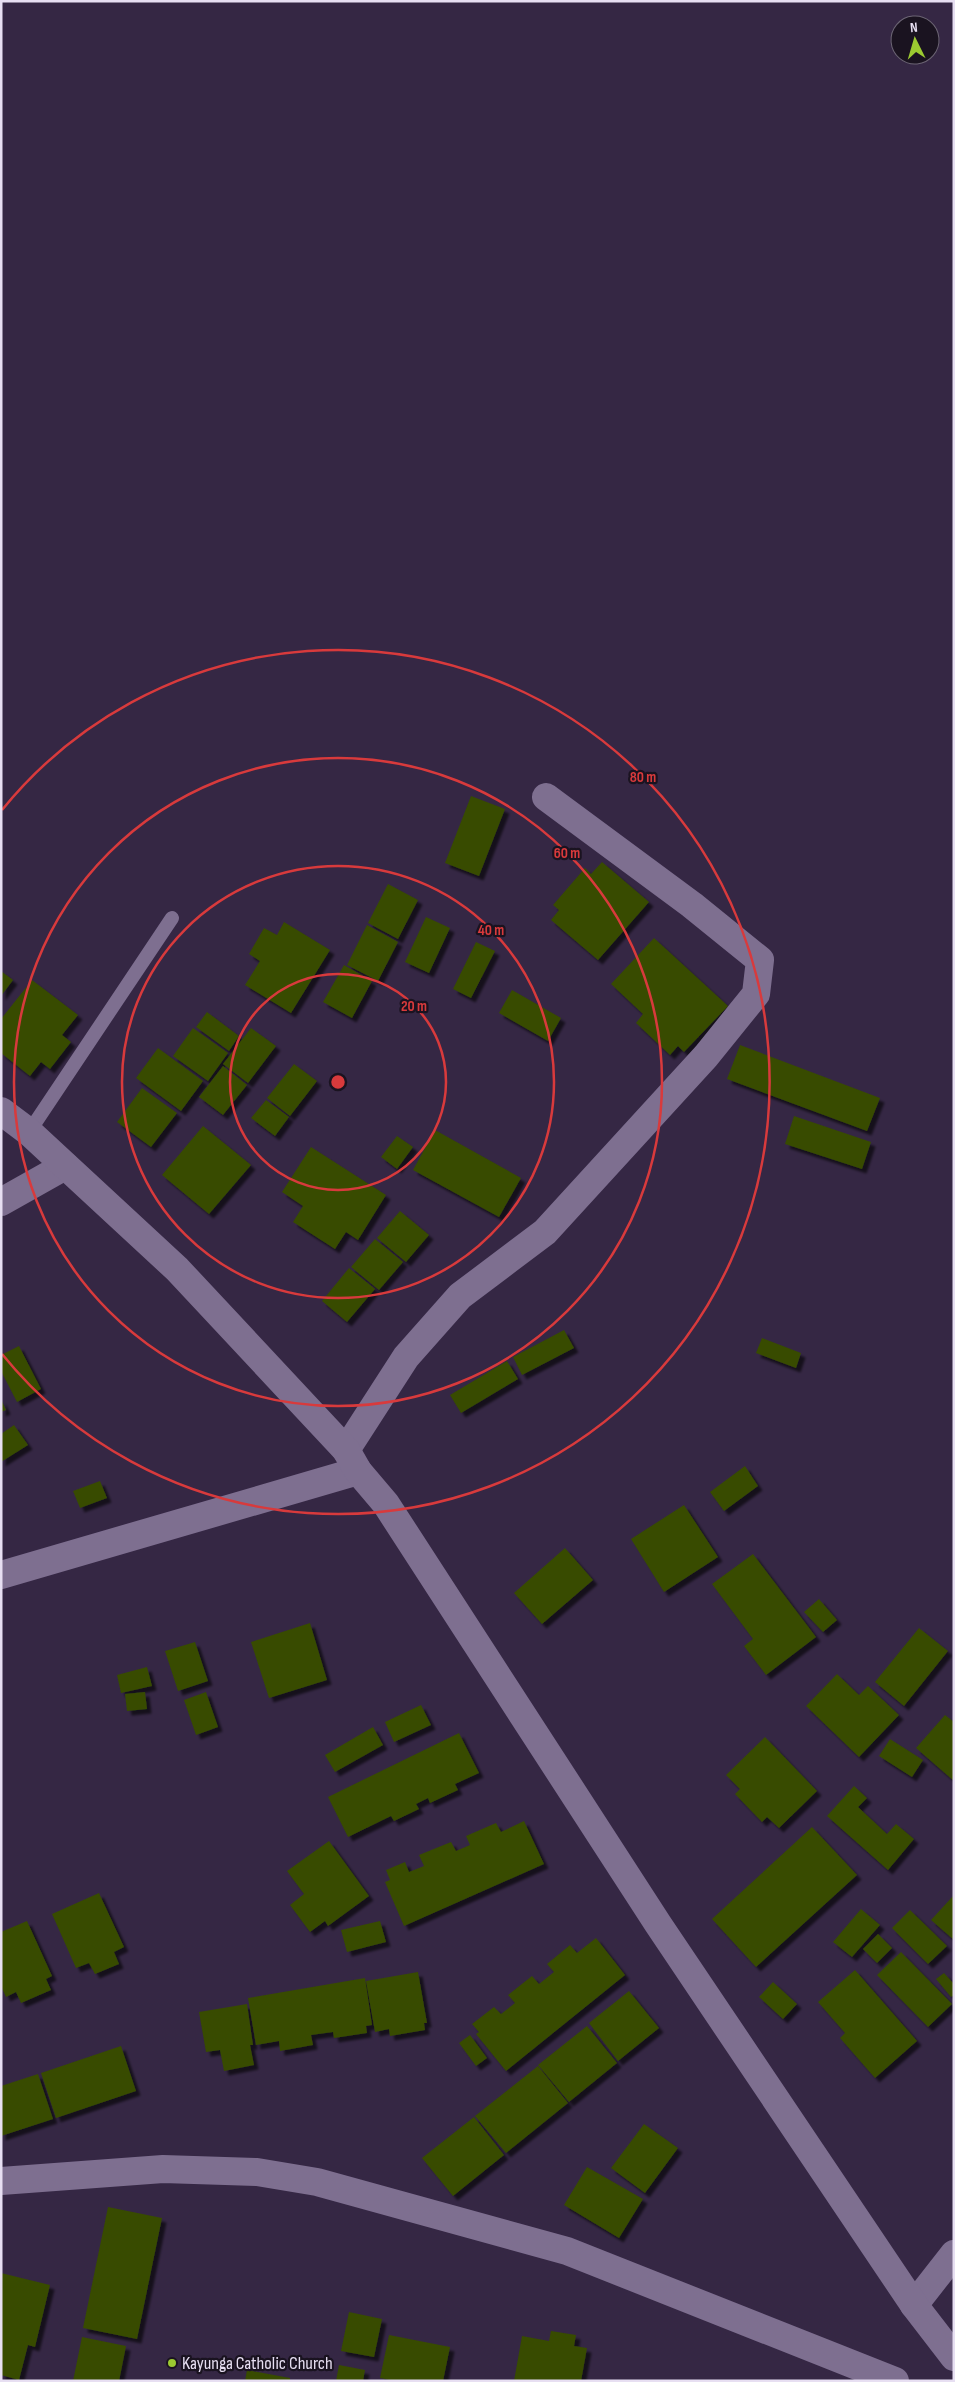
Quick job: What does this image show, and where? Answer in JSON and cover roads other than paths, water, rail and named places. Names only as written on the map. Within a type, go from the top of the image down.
[{"type":"street","points":[[1,1575],[352,1460],[406,1357],[460,1296],[545,1232],[706,1056],[756,994],[760,960],[692,905],[546,797]]},
{"type":"street","points":[[1,1111],[29,1132],[176,1270],[352,1460],[386,1504],[658,1924],[914,2305],[954,2357]]},
{"type":"street","points":[[1,1202],[65,1166]]},
{"type":"street","points":[[1,2181],[163,2169],[257,2172],[317,2182],[567,2251],[895,2381]]},
{"type":"street","points":[[914,2305],[954,2254]]},
{"type":"lane","points":[[29,1132],[172,918]]},
{"type":"place","name":"Kayunga Catholic Church","points":[[172,2363]]}]
